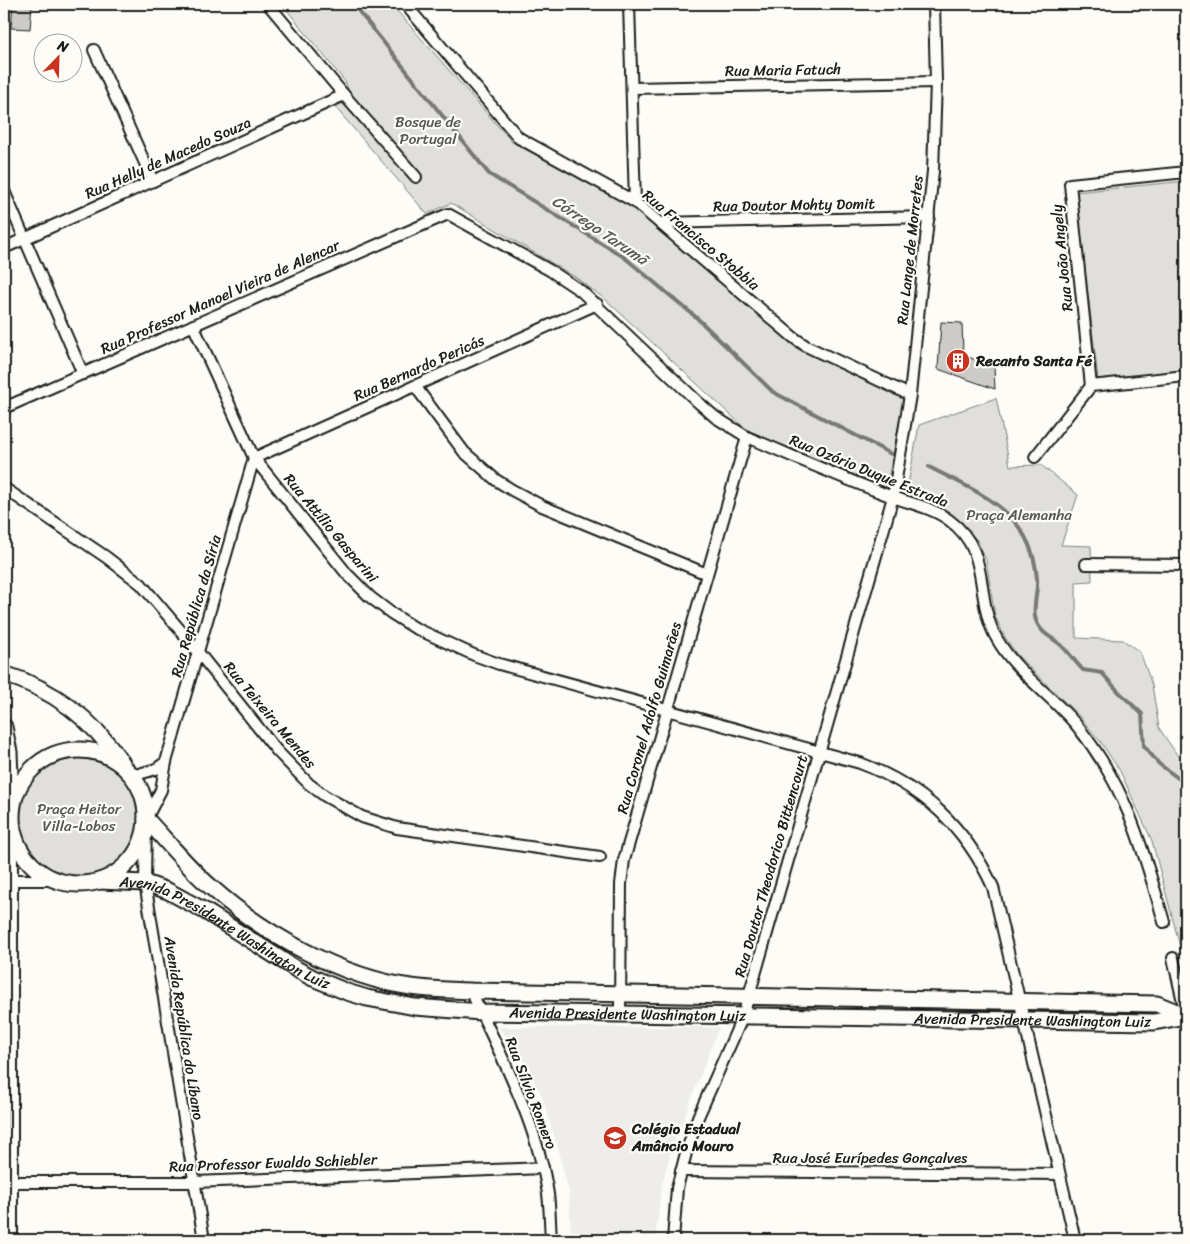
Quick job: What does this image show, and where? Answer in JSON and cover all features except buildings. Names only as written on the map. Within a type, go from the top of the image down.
[{"type":"street","points":[[268,4],[344,96],[416,177]]},
{"type":"street","name":"Rua Francisco Stobbia","points":[[405,4],[519,138],[635,202],[806,346],[910,395]]},
{"type":"street","points":[[629,4],[635,202]]},
{"type":"street","name":"Rua Lange de Morretes","points":[[893,497],[910,395],[929,217],[934,154],[936,82],[934,4]]},
{"type":"street","points":[[94,50],[153,181]]},
{"type":"street","name":"Rua Maria Fatuch","points":[[632,88],[936,82]]},
{"type":"street","name":"Rua Helly de Macedo Souza","points":[[4,248],[344,96]]},
{"type":"street","name":"Rua João Angely","points":[[1091,386],[1070,184],[1186,172]]},
{"type":"street","points":[[4,191],[83,374]]},
{"type":"street","name":"Rua Ozório Duque Estrada","points":[[448,214],[551,271],[581,291],[597,304],[715,418],[747,437],[893,497],[940,514],[959,528],[975,552],[979,564],[985,612],[997,639],[1017,666],[1077,726],[1101,759],[1118,787],[1139,837],[1164,922]]},
{"type":"street","name":"Rua Professor Manoel Vieira de Alencar","points":[[4,408],[448,214]]},
{"type":"street","name":"Rua Doutor Mohty Domit","points":[[660,223],[929,217]]},
{"type":"street","name":"Rua Bernardo Pericás","points":[[254,458],[597,304]]},
{"type":"street","name":"Rua Attílio Gasparini","points":[[193,326],[254,458],[325,549],[347,574],[370,597],[407,623],[442,642],[474,655],[532,673],[820,751],[877,769],[913,789],[937,808],[963,836],[993,887],[1075,1240]]},
{"type":"street","points":[[1035,457],[1091,386],[1186,376]]},
{"type":"street","points":[[415,386],[464,452],[496,480],[542,506],[707,574]]},
{"type":"street","name":"Rua Coronel Adolfo Guimarães","points":[[620,1014],[622,871],[747,437]]},
{"type":"street","name":"Rua República da Síria","points":[[146,819],[161,790],[166,762],[254,458]]},
{"type":"street","name":"Rua Teixeira Mendes","points":[[4,488],[106,557],[141,584],[293,769],[325,796],[343,808],[382,824],[416,832],[600,857]]},
{"type":"street","name":"Rua Doutor Theodorico Bittencourt","points":[[674,1240],[675,1204],[681,1171],[698,1116],[743,1016],[893,497]]},
{"type":"street","points":[[1086,564],[1186,565]]},
{"type":"street","points":[[4,674],[34,685],[48,693],[80,715],[109,744],[143,796],[146,819],[142,840],[132,858],[118,872],[99,881],[77,884],[54,880],[8,880]]},
{"type":"street","points":[[4,727],[9,752],[12,811],[8,880],[8,1182],[12,1240]]},
{"type":"street","points":[[12,811],[17,790],[29,772],[46,758],[66,751],[88,751],[109,757],[129,773],[156,769],[166,762]]},
{"type":"street","name":"Avenida Presidente Washington Luiz","points":[[146,819],[210,887],[248,916],[307,952],[338,967],[388,983],[421,988],[471,991],[1156,1004],[1186,1015]]},
{"type":"street","name":"Avenida República do Líbano","points":[[146,819],[145,883],[204,1240]]},
{"type":"street","points":[[12,829],[20,850],[35,868],[54,880]]},
{"type":"street","name":"Avenida Presidente Washington Luiz","points":[[99,881],[145,883],[185,900],[296,969],[329,985],[388,1003],[432,1009],[481,1012],[1154,1022],[1186,1015]]},
{"type":"street","points":[[1173,958],[1186,1015]]},
{"type":"street","name":"Rua Sílvio Romero","points":[[471,991],[526,1114],[548,1195],[551,1240]]},
{"type":"street","name":"Rua Professor Ewaldo Schiebler","points":[[8,1182],[195,1182],[542,1168]]},
{"type":"street","name":"Rua José Eurípedes Gonçalves","points":[[681,1171],[1059,1174]]},
{"type":"shaded area","name":"Colégio Estadual Amâncio Mouro","points":[[498,1027],[719,1027],[670,1154],[662,1184],[655,1239],[571,1238],[569,1192],[559,1151],[541,1094],[524,1061]]},
{"type":"green space","name":"Bosque de Portugal","points":[[282,4],[391,4],[512,142],[637,210],[796,348],[904,399],[886,489],[747,430],[605,299],[575,277],[451,203],[427,214],[335,107],[348,98],[346,83]]},
{"type":"green space","points":[[1186,181],[1186,370],[1098,379],[1076,192]]},
{"type":"green space","name":"Praça Alemanha","points":[[996,398],[1010,466],[1041,465],[1078,495],[1061,545],[1091,546],[1092,581],[1076,582],[1076,638],[1123,640],[1140,652],[1152,685],[1159,728],[1186,768],[1186,969],[1152,841],[1120,771],[1100,741],[1079,716],[1017,655],[1005,637],[995,616],[986,560],[977,540],[956,519],[936,506],[906,495],[919,425]]},
{"type":"green space","name":"Praça Heitor Villa-Lobos","points":[[79,757],[102,761],[122,774],[135,794],[139,817],[135,840],[122,860],[102,873],[79,877],[56,873],[36,860],[23,840],[19,817],[23,794],[36,774],[56,761]]},
{"type":"waterway","name":"Córrego Tarumã","points":[[353,4],[489,174],[624,257],[697,318],[773,392],[893,455]]},
{"type":"waterway","name":"Córrego Tarumã","points":[[929,467],[985,497],[1001,508],[1014,521],[1025,537],[1033,556],[1037,579],[1035,603],[1037,623],[1047,635],[1063,647],[1083,670],[1102,673],[1142,714],[1144,746],[1159,764],[1186,784]]},
{"type":"place","name":"Recanto Santa Fé","points":[[958,361]]},
{"type":"place","name":"Colégio Estadual Amâncio Mouro","points":[[615,1138]]}]
